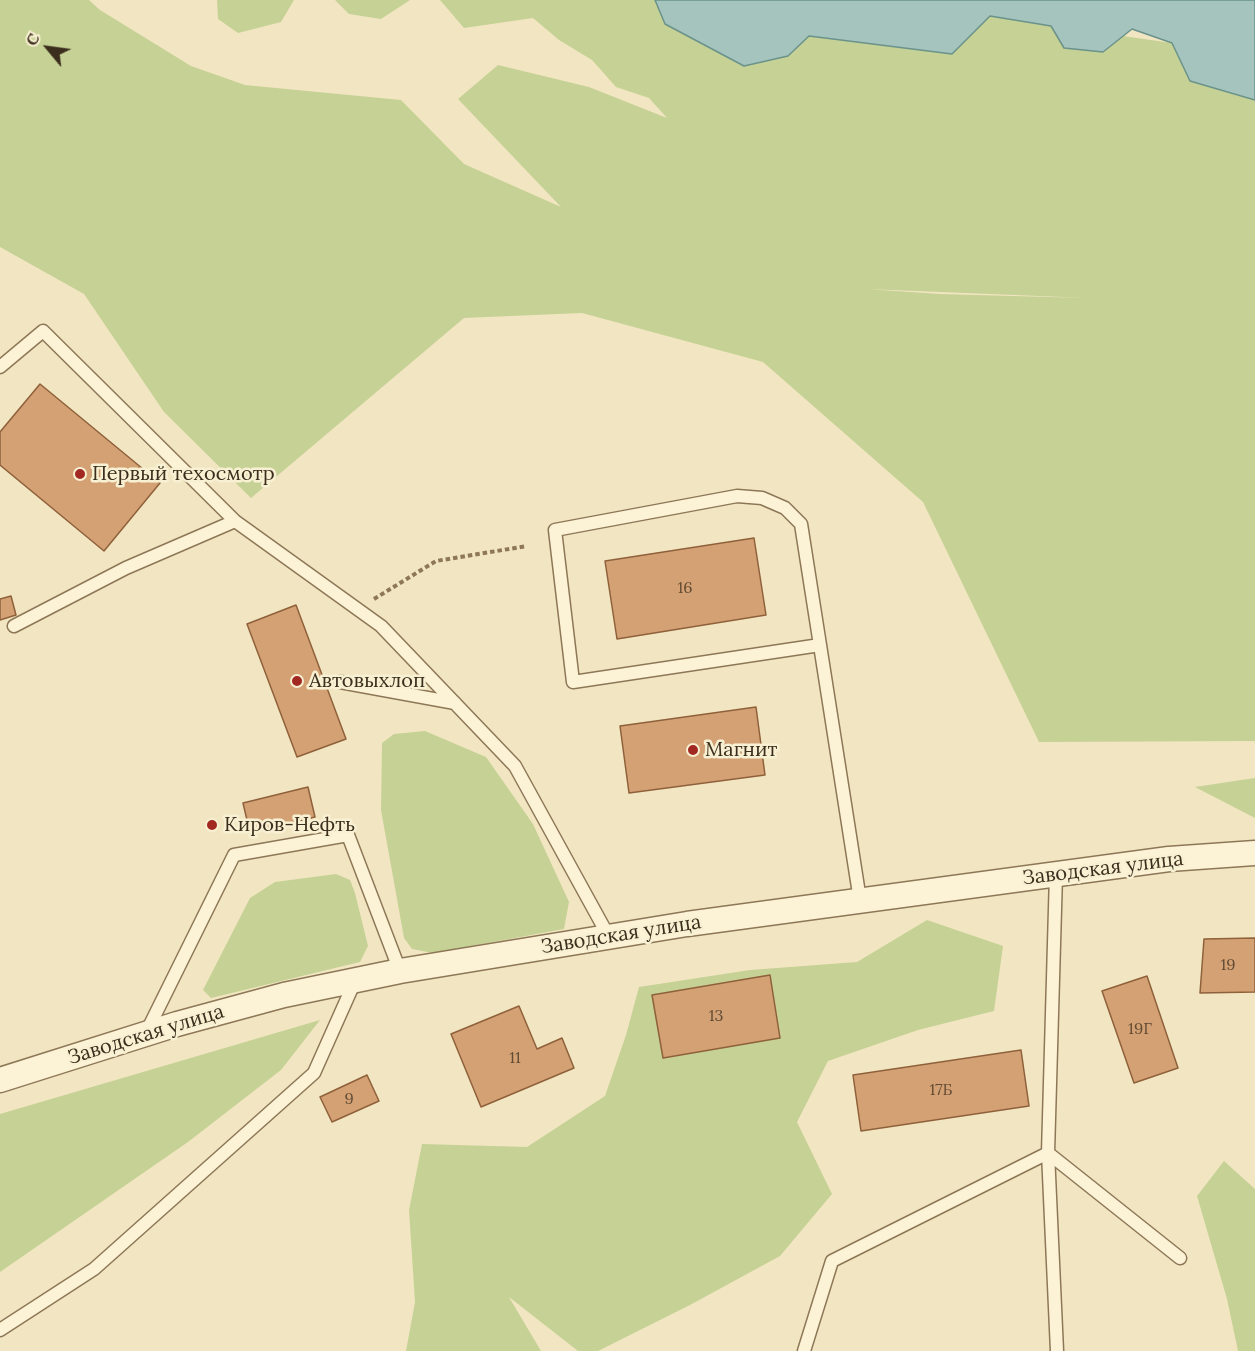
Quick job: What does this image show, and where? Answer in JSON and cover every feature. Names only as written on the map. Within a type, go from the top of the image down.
[{"type":"street","name":"Заводская улица","points":[[0,1080],[145,1034],[284,996],[400,971],[609,936],[860,900],[1169,859],[1255,853]]},
{"type":"lane","points":[[0,367],[43,331],[235,521],[381,626],[514,765],[609,936]]},
{"type":"lane","points":[[820,645],[573,682],[555,530],[737,496],[762,498],[785,508],[801,524],[820,645],[860,900]]},
{"type":"lane","points":[[14,626],[126,568],[235,521]]},
{"type":"lane","points":[[340,682],[455,704]]},
{"type":"lane","points":[[145,1034],[234,855],[348,835],[400,971]]},
{"type":"lane","points":[[1056,874],[1048,1153],[1057,1351]]},
{"type":"lane","points":[[0,1329],[94,1269],[314,1073],[355,981]]},
{"type":"lane","points":[[1048,1153],[1180,1258]]},
{"type":"lane","points":[[804,1351],[832,1261],[1048,1153]]},
{"type":"path","points":[[358,609],[436,561],[526,546]]},
{"type":"green space","points":[[0,0],[89,0],[100,10],[191,66],[245,85],[401,100],[464,164],[561,207],[458,99],[498,65],[589,87],[667,118],[649,98],[616,87],[592,60],[559,40],[533,18],[464,28],[440,0],[655,0],[665,24],[788,56],[809,36],[952,54],[990,16],[1051,26],[1103,52],[1123,36],[1172,43],[1191,81],[1255,100],[1255,741],[1039,742],[923,502],[763,362],[582,313],[464,318],[251,498],[164,412],[84,294],[0,247]],"holes":[[[866,289],[1088,298],[940,294]]]},
{"type":"green space","points":[[217,0],[294,0],[281,22],[238,33],[218,19]]},
{"type":"green space","points":[[335,0],[410,0],[381,19],[349,14]]},
{"type":"green space","points":[[425,731],[486,757],[533,824],[569,902],[564,929],[433,953],[412,949],[404,938],[381,810],[382,743],[394,734]]},
{"type":"green space","points":[[1255,778],[1255,818],[1195,787],[1228,782]]},
{"type":"green space","points":[[336,874],[350,880],[355,893],[368,946],[360,962],[211,998],[203,990],[250,898],[275,882]]},
{"type":"green space","points":[[927,920],[1003,946],[994,1011],[918,1030],[828,1061],[797,1122],[832,1194],[780,1256],[598,1351],[578,1351],[509,1297],[541,1351],[406,1351],[415,1302],[409,1210],[422,1144],[527,1147],[605,1096],[626,1035],[639,987],[750,970],[857,962]]},
{"type":"green space","points":[[320,1020],[281,1070],[188,1142],[0,1272],[0,1114]]},
{"type":"green space","points":[[1224,1161],[1255,1189],[1255,1351],[1238,1351],[1227,1299],[1197,1196]]},
{"type":"water","points":[[655,0],[1255,0],[1255,100],[1190,81],[1172,43],[1132,29],[1103,52],[1064,48],[1051,26],[990,16],[952,54],[809,36],[788,56],[744,66],[665,24]]},
{"type":"building","name":"Первый техосмотр","points":[[40,384],[160,483],[104,551],[0,465],[0,432]]},
{"type":"building","points":[[754,538],[766,615],[617,639],[605,561]]},
{"type":"building","points":[[11,596],[16,615],[0,620],[0,599]]},
{"type":"building","name":"Автовыхлоп","points":[[296,605],[346,739],[297,757],[247,624]]},
{"type":"building","name":"Магнит","points":[[756,707],[765,775],[629,793],[620,726]]},
{"type":"building","points":[[308,787],[315,817],[250,833],[243,803]]},
{"type":"building","points":[[1255,938],[1255,992],[1200,993],[1204,939]]},
{"type":"building","points":[[770,975],[780,1038],[663,1058],[652,995]]},
{"type":"building","points":[[1147,976],[1178,1068],[1134,1083],[1102,991]]},
{"type":"building","points":[[519,1006],[537,1049],[562,1038],[574,1068],[481,1107],[451,1034]]},
{"type":"building","points":[[1021,1050],[1029,1106],[861,1131],[853,1075]]},
{"type":"building","points":[[367,1075],[379,1101],[332,1122],[320,1097]]},
{"type":"place","name":"Первый техосмотр","points":[[80,474]]},
{"type":"place","name":"Автовыхлоп","points":[[297,681]]},
{"type":"place","name":"Магнит","points":[[693,750]]},
{"type":"place","name":"Киров-Нефть","points":[[212,825]]}]
